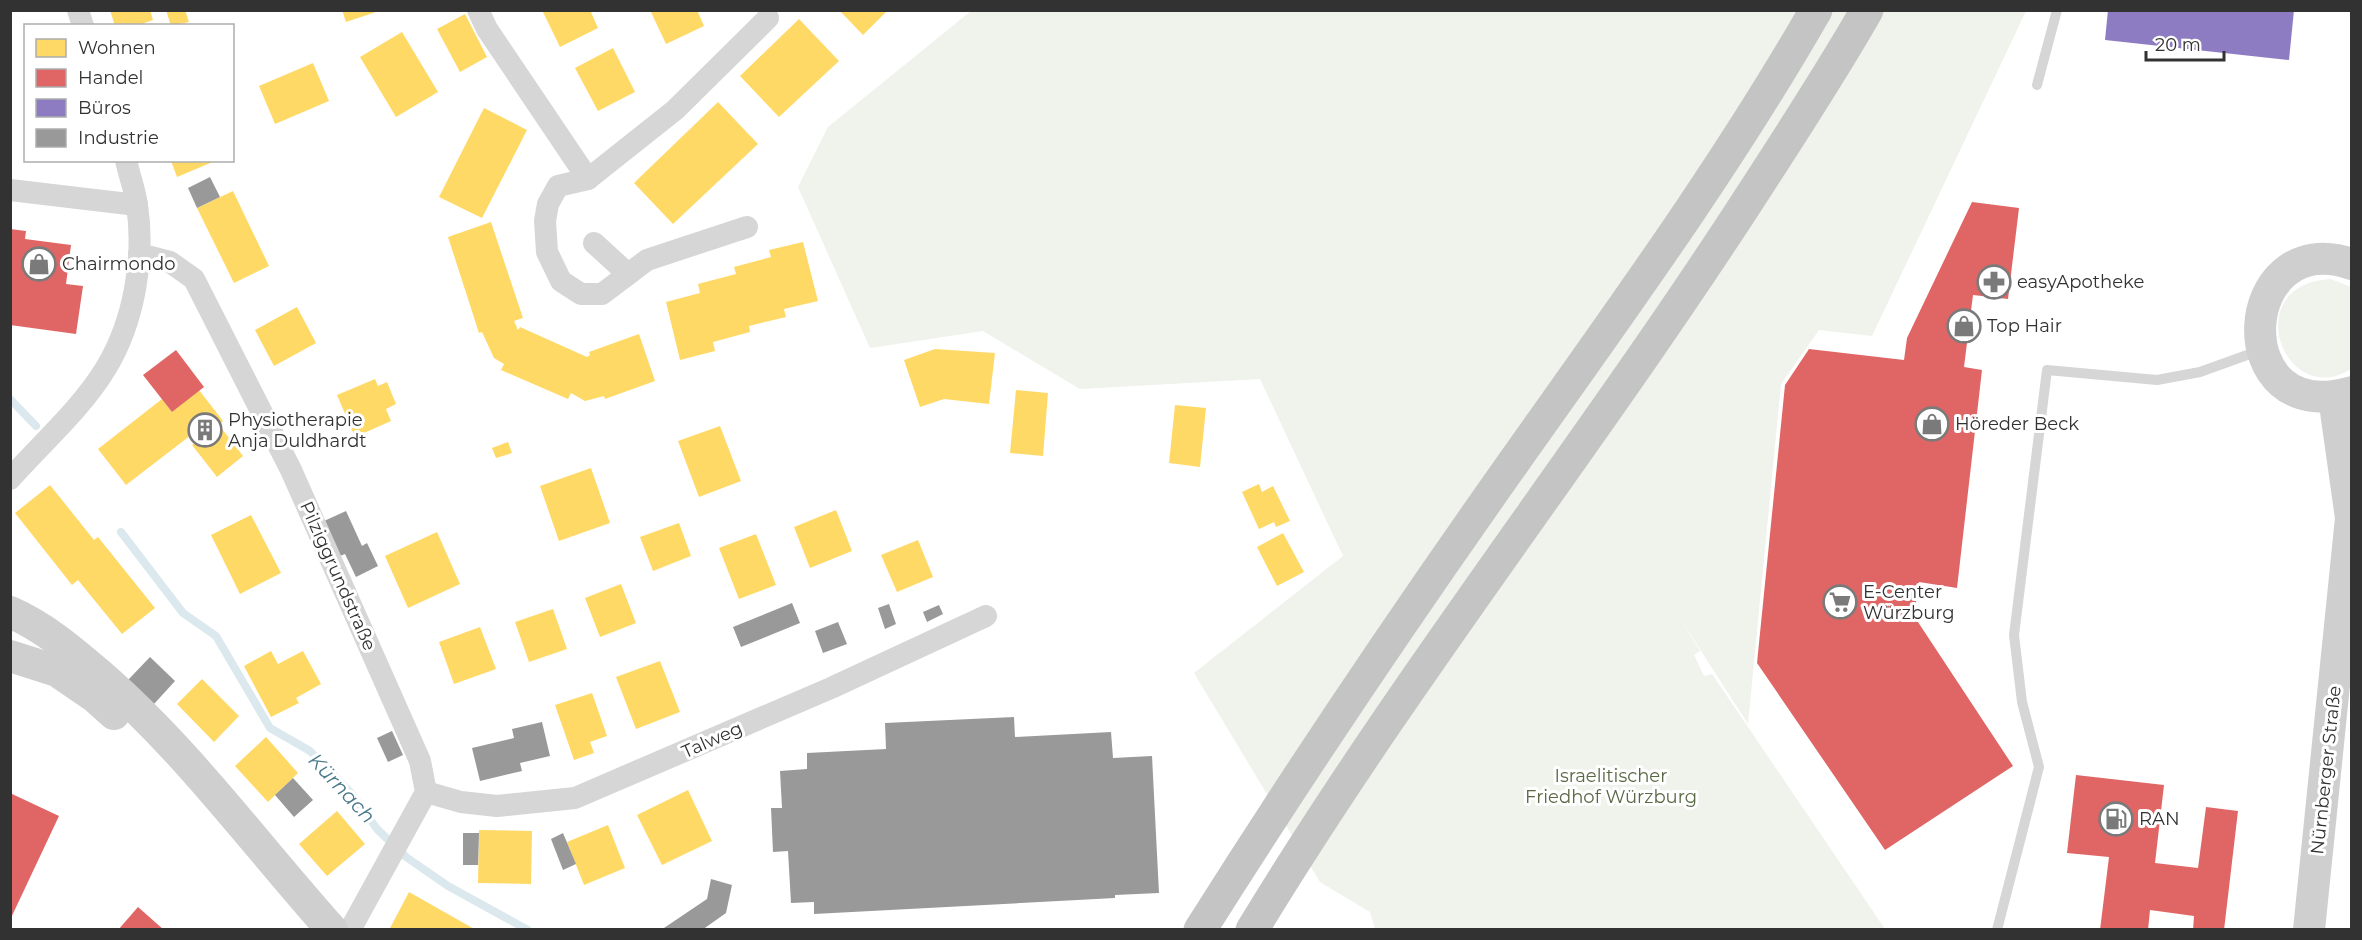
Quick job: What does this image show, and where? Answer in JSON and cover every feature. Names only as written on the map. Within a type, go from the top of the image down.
[{"type":"highway","points":[[1200,930],[1335,722],[1486,501],[1666,250],[1815,10]]},
{"type":"highway","points":[[1252,930],[1303,846],[1371,745],[1672,317],[1837,63],[1867,10]]},
{"type":"street","points":[[478,10],[486,29],[588,179]]},
{"type":"street","points":[[747,227],[647,260],[602,294],[581,294],[561,280],[547,252],[545,221],[548,204],[558,186],[588,179],[675,110],[769,13]]},
{"type":"street","points":[[10,479],[70,414],[105,370],[122,338],[132,302],[139,254],[137,205],[126,162]]},
{"type":"street","points":[[10,190],[137,205]]},
{"type":"street","points":[[594,243],[628,274]]},
{"type":"street","name":"Pilziggrundstraße","points":[[139,254],[170,262],[194,279],[291,470],[420,761],[426,792]]},
{"type":"street","name":"Nürnberger Straße","points":[[2309,930],[2351,518],[2343,394],[2321,398],[2301,393],[2284,382],[2270,368],[2261,350],[2258,326],[2263,303],[2275,283],[2293,268],[2315,260],[2338,260],[2352,264]]},
{"type":"street","points":[[10,612],[29,620],[63,643],[117,690],[192,765],[332,930]]},
{"type":"street","name":"Talweg","points":[[426,792],[461,802],[497,806],[575,798],[831,688],[986,616]]},
{"type":"street","points":[[10,656],[57,671],[95,697],[128,728],[192,765]]},
{"type":"street","points":[[350,930],[426,792]]},
{"type":"lane","points":[[2037,85],[2057,10]]},
{"type":"lane","points":[[1997,930],[2039,767],[2022,702],[2014,635],[2047,370],[2157,380],[2200,372],[2261,350]]},
{"type":"green space","name":"Israelitischer Friedhof Würzburg","points":[[971,11],[2026,11],[1872,336],[1819,330],[1781,384],[1748,724],[1676,612],[1700,651],[1694,655],[1704,676],[1712,674],[1885,929],[1375,929],[1370,912],[1320,882],[1194,673],[1343,556],[1260,379],[1080,389],[983,331],[870,348],[798,187],[828,127]]},
{"type":"green space","points":[[2331,279],[2351,287],[2351,369],[2327,377],[2306,373],[2290,360],[2281,342],[2278,321],[2285,301],[2302,286]]},
{"type":"building: Wohnen","points":[[110,10],[150,10],[153,20],[142,24],[114,24]]},
{"type":"building: Wohnen","points":[[166,10],[185,10],[189,22],[170,24]]},
{"type":"building: Wohnen","points":[[342,10],[379,10],[379,11],[346,22]]},
{"type":"building: Wohnen","points":[[542,10],[590,10],[598,28],[560,47]]},
{"type":"building: Wohnen","points":[[650,10],[697,10],[704,26],[666,44]]},
{"type":"building: Wohnen","points":[[839,10],[888,10],[863,35]]},
{"type":"building: Wohnen","points":[[465,14],[487,57],[460,72],[437,29]]},
{"type":"building: Wohnen","points":[[799,19],[839,61],[779,117],[740,76]]},
{"type":"building: Wohnen","points":[[402,32],[438,92],[396,117],[360,57]]},
{"type":"building: Wohnen","points":[[613,48],[635,92],[598,111],[575,68]]},
{"type":"building: Wohnen","points":[[313,63],[329,101],[275,124],[259,86]]},
{"type":"building: Wohnen","points":[[718,102],[758,144],[673,224],[634,183]]},
{"type":"building: Wohnen","points":[[484,108],[527,130],[482,218],[439,197]]},
{"type":"building: Wohnen","points":[[171,162],[213,162],[177,177]]},
{"type":"building: Wohnen","points":[[233,191],[269,266],[234,283],[197,208]]},
{"type":"building: Wohnen","points":[[491,222],[523,318],[514,321],[518,330],[520,327],[587,357],[590,355],[589,352],[639,334],[655,381],[605,399],[604,396],[585,401],[571,393],[568,399],[501,370],[504,364],[494,358],[482,332],[479,333],[448,237]]},
{"type":"building: Wohnen","points":[[803,242],[818,301],[784,309],[786,317],[749,326],[750,332],[713,342],[715,351],[680,360],[666,302],[700,293],[698,284],[736,274],[734,267],[771,257],[769,250]]},
{"type":"building: Wohnen","points":[[297,307],[316,343],[274,366],[255,330]]},
{"type":"building: Wohnen","points":[[935,349],[995,353],[989,404],[944,399],[920,407],[904,360]]},
{"type":"building: Wohnen","points":[[375,379],[378,386],[387,382],[396,404],[386,409],[391,421],[355,437],[337,395]]},
{"type":"building: Wohnen","points":[[199,390],[223,421],[219,425],[243,456],[217,477],[192,445],[196,442],[191,435],[126,485],[98,449],[162,399],[172,412]]},
{"type":"building: Wohnen","points":[[1016,390],[1048,393],[1043,456],[1010,453]]},
{"type":"building: Wohnen","points":[[1175,405],[1206,408],[1200,467],[1169,463]]},
{"type":"building: Wohnen","points":[[720,426],[741,481],[699,497],[678,441]]},
{"type":"building: Wohnen","points":[[508,442],[512,453],[496,458],[492,448]]},
{"type":"building: Wohnen","points":[[591,468],[610,523],[559,541],[540,486]]},
{"type":"building: Wohnen","points":[[1259,484],[1262,492],[1273,486],[1290,521],[1276,527],[1274,522],[1259,529],[1242,492]]},
{"type":"building: Wohnen","points":[[50,485],[94,540],[98,537],[155,608],[122,634],[78,580],[72,585],[15,513]]},
{"type":"building: Wohnen","points":[[836,510],[852,551],[810,568],[794,527]]},
{"type":"building: Wohnen","points":[[251,515],[281,573],[240,594],[211,535]]},
{"type":"building: Wohnen","points":[[679,523],[691,556],[653,571],[640,537]]},
{"type":"building: Wohnen","points":[[437,532],[460,584],[408,608],[385,556]]},
{"type":"building: Wohnen","points":[[1283,533],[1304,572],[1277,586],[1257,547]]},
{"type":"building: Wohnen","points":[[756,534],[776,585],[739,599],[719,548]]},
{"type":"building: Wohnen","points":[[918,540],[933,577],[897,592],[881,555]]},
{"type":"building: Wohnen","points":[[621,584],[636,623],[600,637],[585,598]]},
{"type":"building: Wohnen","points":[[553,609],[567,649],[529,662],[515,622]]},
{"type":"building: Wohnen","points":[[480,627],[496,669],[454,684],[439,642]]},
{"type":"building: Wohnen","points":[[271,651],[278,664],[303,651],[321,684],[296,698],[299,703],[271,717],[244,666]]},
{"type":"building: Wohnen","points":[[660,661],[680,712],[636,729],[616,677]]},
{"type":"building: Wohnen","points":[[202,679],[239,716],[214,742],[177,704]]},
{"type":"building: Wohnen","points":[[592,693],[607,736],[590,742],[594,753],[574,760],[555,705]]},
{"type":"building: Wohnen","points":[[266,737],[298,773],[268,802],[235,766]]},
{"type":"building: Wohnen","points":[[688,790],[712,841],[662,865],[637,815]]},
{"type":"building: Wohnen","points":[[337,811],[365,844],[327,876],[299,844]]},
{"type":"building: Wohnen","points":[[608,825],[625,868],[584,885],[567,842]]},
{"type":"building: Wohnen","points":[[479,830],[532,831],[531,884],[478,883]]},
{"type":"building: Wohnen","points":[[409,892],[476,930],[389,930]]},
{"type":"building: Handel","name":"E-Center Würzburg","points":[[1972,202],[2019,208],[2008,299],[1973,295],[1964,367],[1982,370],[1957,588],[1919,582],[1914,616],[2013,766],[1885,850],[1757,663],[1785,385],[1809,349],[1904,360],[1907,338]]},
{"type":"building: Handel","name":"Chairmondo","points":[[10,229],[26,231],[25,239],[71,245],[66,284],[83,286],[76,334],[10,325]]},
{"type":"building: Handel","points":[[176,350],[204,387],[172,412],[143,375]]},
{"type":"building: Handel","name":"RAN","points":[[2076,775],[2164,785],[2155,863],[2198,868],[2206,807],[2238,811],[2224,930],[2193,930],[2194,916],[2150,910],[2148,930],[2100,930],[2109,857],[2067,853]]},
{"type":"building: Handel","points":[[10,793],[59,816],[10,920]]},
{"type":"building: Handel","points":[[138,907],[164,930],[118,930]]},
{"type":"building: Büros","points":[[2108,10],[2294,10],[2289,60],[2105,40]]},
{"type":"building: Industrie","points":[[210,177],[220,197],[197,208],[188,188]]},
{"type":"building: Industrie","points":[[346,511],[362,546],[367,543],[378,566],[356,577],[345,554],[340,556],[324,521]]},
{"type":"building: Industrie","points":[[792,603],[800,623],[741,647],[733,627]]},
{"type":"building: Industrie","points":[[889,604],[896,624],[885,629],[878,608]]},
{"type":"building: Industrie","points":[[939,605],[943,614],[927,622],[923,612]]},
{"type":"building: Industrie","points":[[838,622],[847,644],[823,653],[815,631]]},
{"type":"building: Industrie","points":[[150,657],[175,681],[154,704],[128,680]]},
{"type":"building: Industrie","points":[[1014,717],[1015,737],[1111,732],[1113,758],[1152,756],[1159,893],[1115,895],[1115,898],[814,914],[814,902],[791,903],[788,851],[773,852],[771,808],[782,808],[780,771],[807,769],[807,753],[886,749],[885,723]]},
{"type":"building: Industrie","points":[[542,722],[550,756],[520,763],[522,771],[480,781],[472,748],[514,738],[512,729]]},
{"type":"building: Industrie","points":[[392,731],[403,755],[388,762],[377,738]]},
{"type":"building: Industrie","points":[[293,778],[313,800],[294,817],[275,795]]},
{"type":"building: Industrie","points":[[463,833],[479,833],[478,865],[463,865]]},
{"type":"building: Industrie","points":[[563,833],[576,864],[563,870],[551,839]]},
{"type":"building: Industrie","points":[[711,879],[732,885],[726,913],[702,930],[661,930],[707,899]]},
{"type":"waterway","name":"Kürnach","points":[[10,399],[36,426]]},
{"type":"waterway","name":"Kürnach","points":[[121,532],[183,613],[216,636],[270,728],[310,751],[351,793],[377,829],[406,857],[448,886],[528,930]]},
{"type":"place","name":"Chairmondo","points":[[39,264]]},
{"type":"place","name":"easyApotheke","points":[[1994,282]]},
{"type":"place","name":"Top Hair","points":[[1964,326]]},
{"type":"place","name":"Höreder Beck","points":[[1932,424]]},
{"type":"place","name":"Physiotherapie Anja Duldhardt","points":[[205,430]]},
{"type":"place","name":"E-Center Würzburg","points":[[1840,602]]},
{"type":"place","name":"RAN","points":[[2116,819]]}]
